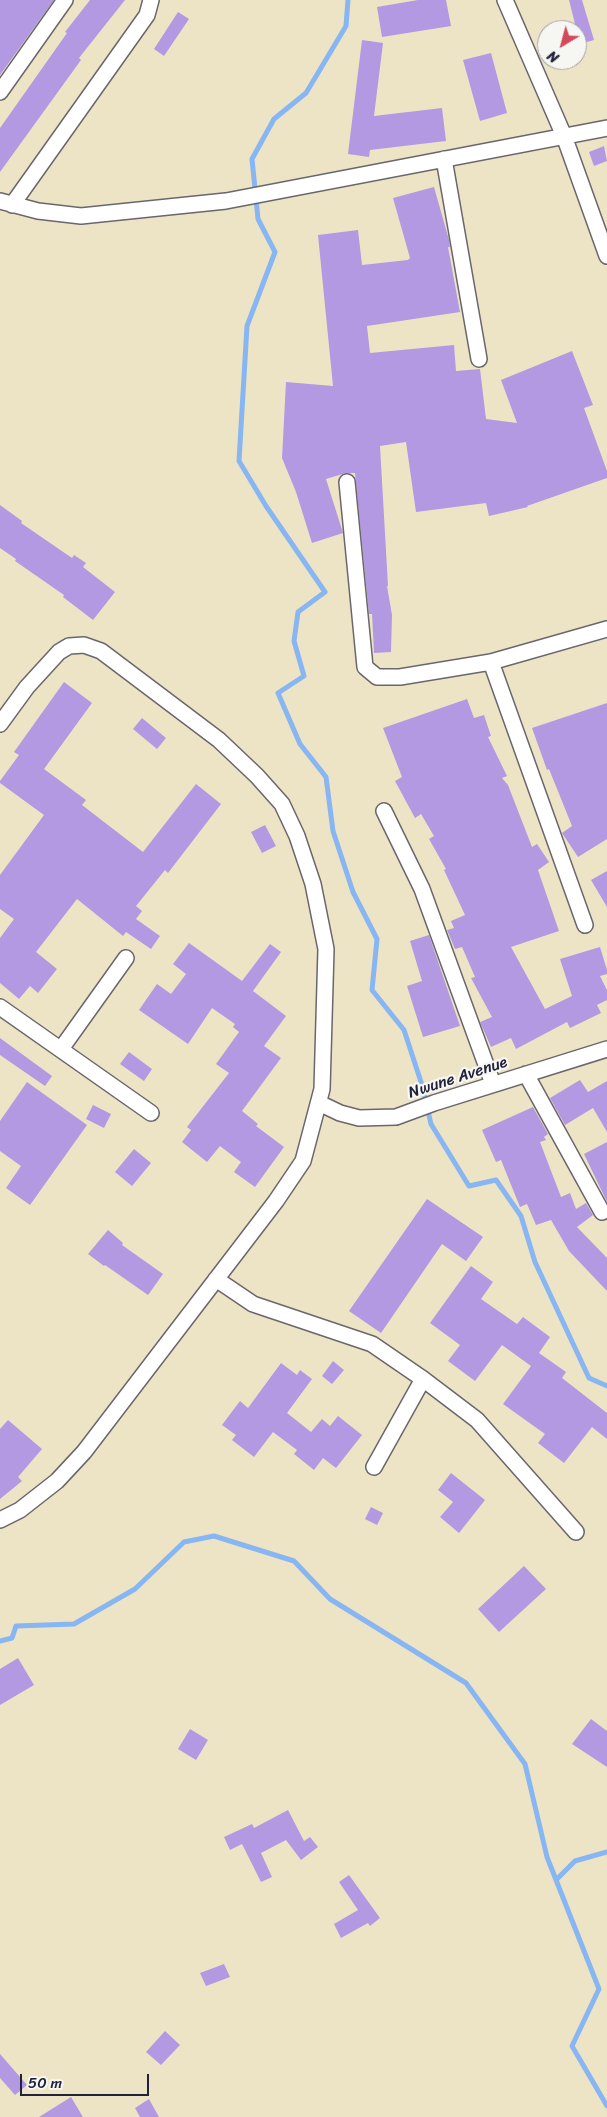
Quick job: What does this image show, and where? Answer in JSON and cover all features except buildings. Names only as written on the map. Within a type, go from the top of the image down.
[{"type":"street","points":[[0,92],[65,0]]},
{"type":"street","points":[[152,0],[147,15],[6,203],[38,211],[81,216],[226,201],[607,128]]},
{"type":"street","points":[[505,0],[564,136],[607,256]]},
{"type":"street","points":[[444,159],[479,358]]},
{"type":"street","points":[[347,482],[365,667],[377,677],[400,677],[491,662],[607,629]]},
{"type":"street","points":[[0,724],[27,687],[59,652],[69,646],[84,645],[101,651],[220,740],[257,776],[282,804],[297,836],[312,884],[326,949],[322,1088],[303,1161],[276,1201],[84,1452],[57,1481],[20,1510],[0,1520]]},
{"type":"street","points":[[491,662],[585,925]]},
{"type":"street","points":[[384,810],[422,889],[493,1084]]},
{"type":"street","points":[[60,1049],[126,958]]},
{"type":"street","points":[[0,1007],[152,1113]]},
{"type":"street","name":"Nwune Avenue","points":[[319,1103],[340,1113],[359,1118],[396,1117],[434,1103],[607,1049]]},
{"type":"street","points":[[526,1074],[602,1212]]},
{"type":"street","points":[[216,1279],[253,1304],[372,1344],[423,1379],[477,1420],[576,1532]]},
{"type":"street","points":[[374,1467],[423,1379]]},
{"type":"waterway","points":[[348,0],[346,26],[306,93],[274,119],[252,159],[258,219],[275,252],[247,326],[239,461],[266,506],[325,592],[298,612],[294,641],[304,676],[278,693],[300,744],[326,777],[333,831],[353,892],[377,939],[372,990],[404,1030],[422,1085],[431,1124],[469,1186],[496,1180],[521,1216],[535,1262],[589,1378],[607,1386]]},
{"type":"waterway","points":[[0,1641],[12,1638],[16,1626],[74,1624],[135,1589],[184,1542],[214,1536],[294,1561],[330,1599],[466,1683],[525,1764],[547,1857],[599,1989],[572,2046],[607,2106]]},
{"type":"waterway","points":[[556,1880],[575,1861],[607,1852]]}]
